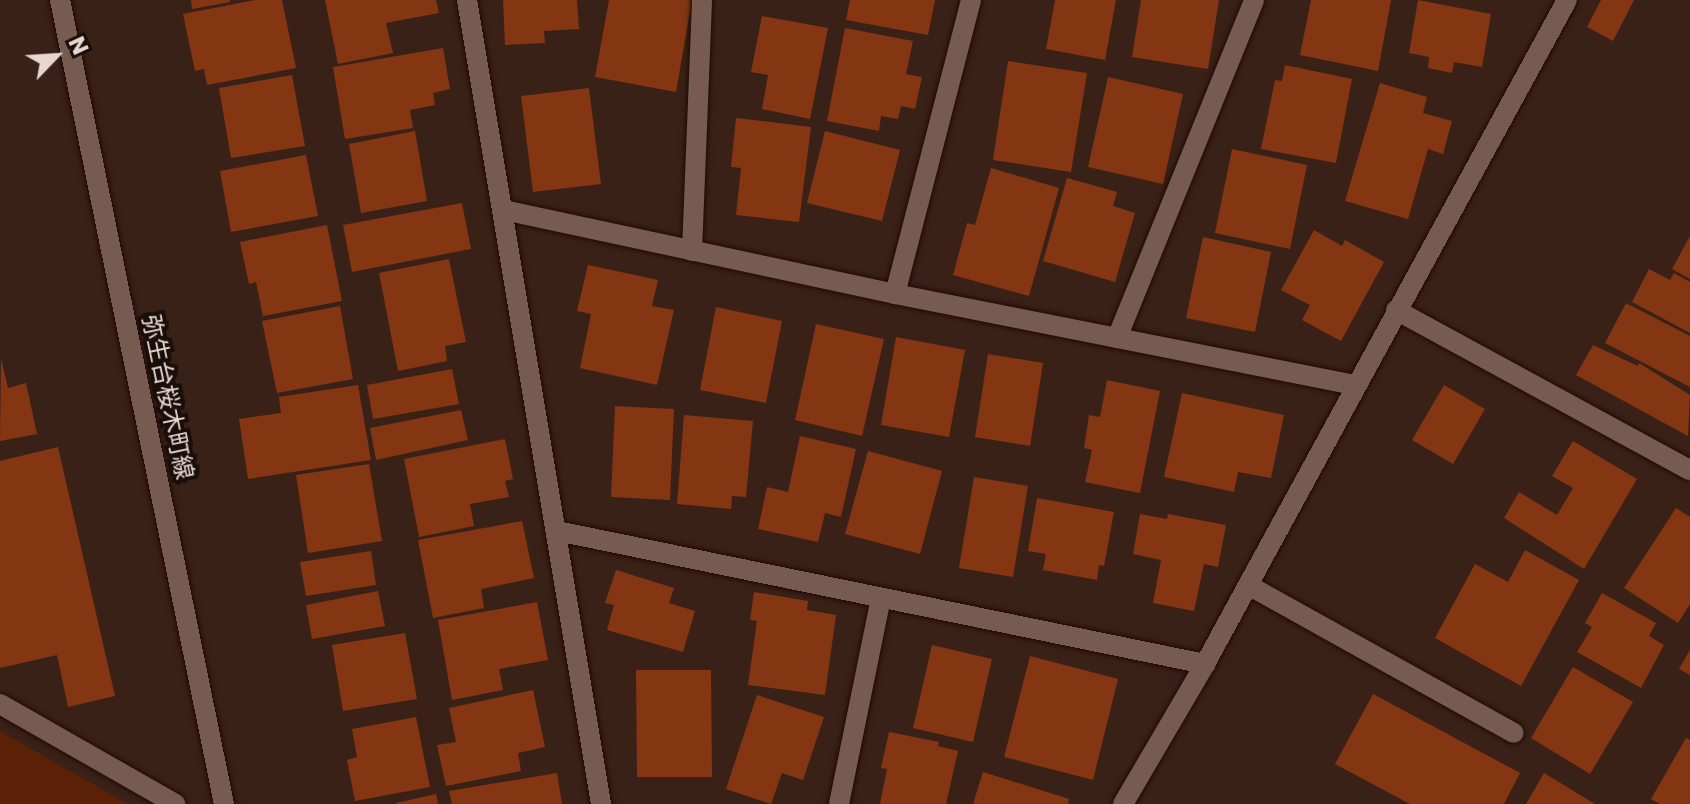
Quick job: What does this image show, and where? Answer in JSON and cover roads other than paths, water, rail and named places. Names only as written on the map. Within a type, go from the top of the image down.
[{"type":"street","name":"弥生台桜木町線","points":[[60,0],[224,804]]},
{"type":"street","points":[[467,0],[601,804]]},
{"type":"street","points":[[692,251],[702,0]]},
{"type":"street","points":[[895,294],[971,0]]},
{"type":"street","points":[[1117,338],[1254,0]]},
{"type":"street","points":[[1123,804],[1205,664],[1354,385],[1567,0]]},
{"type":"street","points":[[504,210],[895,294],[1354,385]]},
{"type":"street","points":[[1396,310],[1690,470]]},
{"type":"street","points":[[557,531],[1205,664]]},
{"type":"street","points":[[1248,585],[1514,733]]},
{"type":"street","points":[[839,804],[881,598]]},
{"type":"street","points":[[0,704],[175,804]]}]
